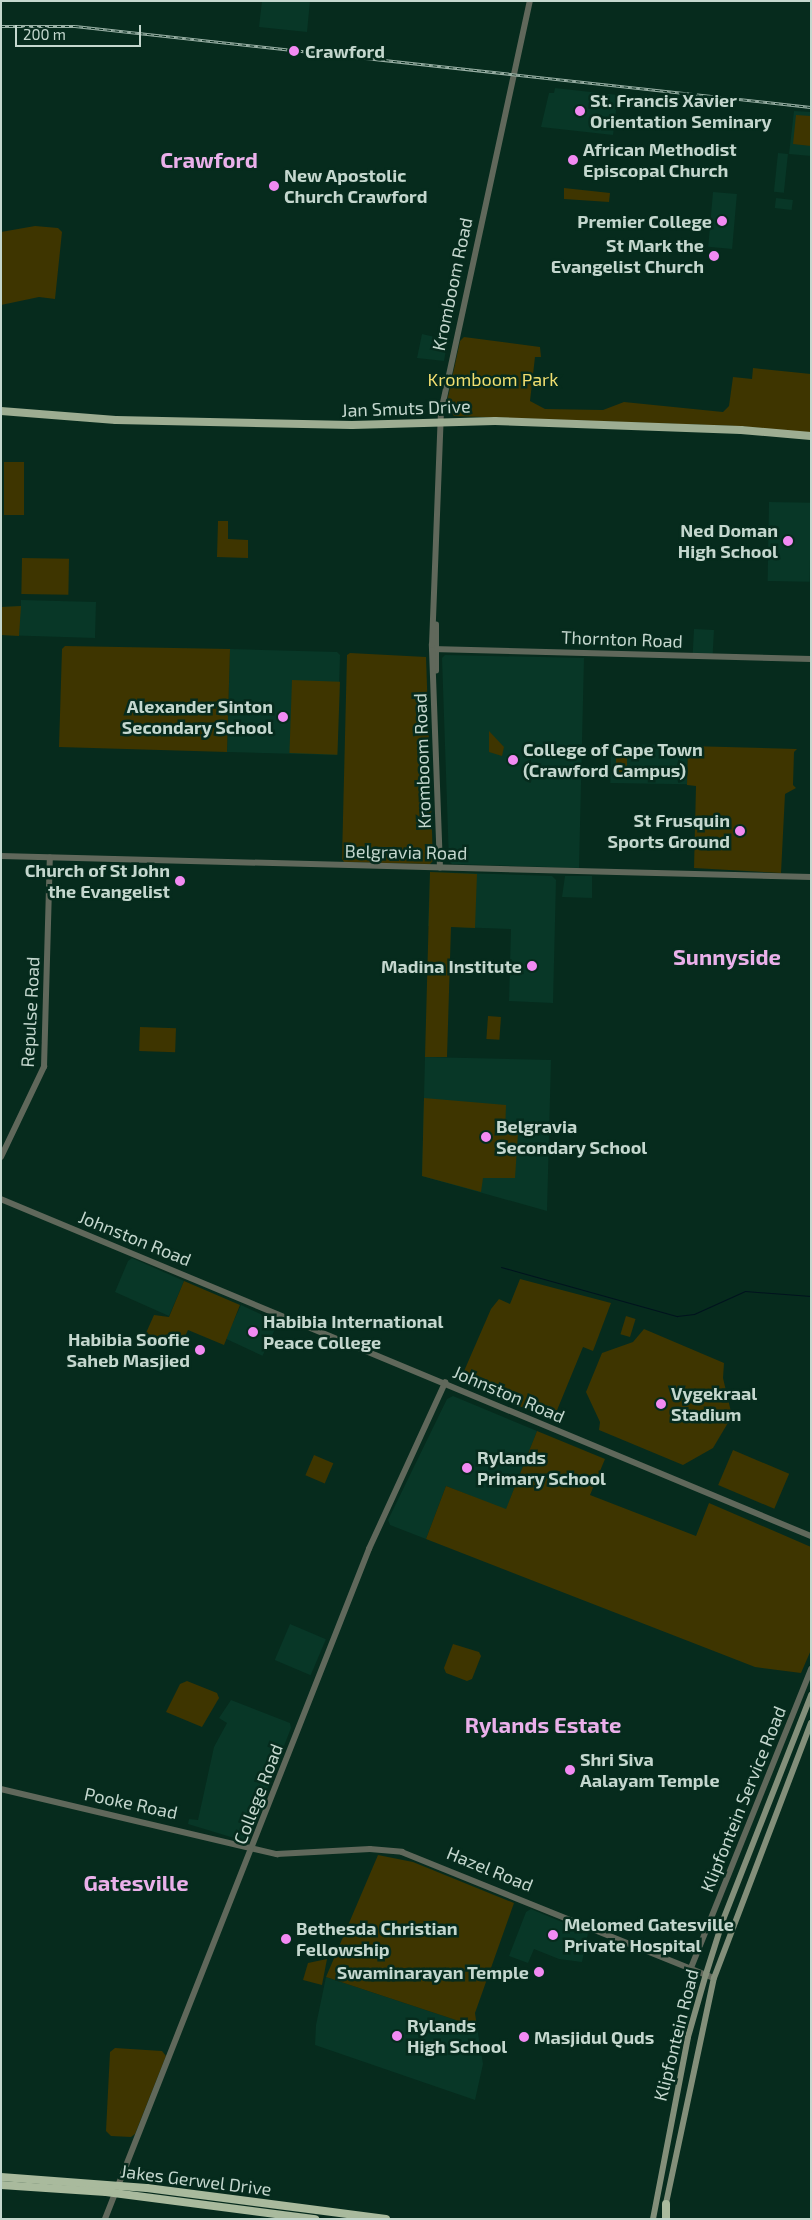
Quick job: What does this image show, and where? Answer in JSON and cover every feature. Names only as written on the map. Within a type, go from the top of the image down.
[{"type":"highway","name":"Jakes Gerwel Drive","points":[[4,2181],[106,2189],[147,2188],[386,2219]]},
{"type":"highway","name":"Jakes Gerwel Drive","points":[[106,2189],[146,2197],[315,2219]]},
{"type":"highway","points":[[665,2219],[666,2204]]},
{"type":"main road","name":"Jan Smuts Drive","points":[[1,410],[116,420],[352,425],[440,420],[741,430],[811,436]]},
{"type":"main road","name":"Klipfontein Road","points":[[652,2219],[688,2037],[706,1974],[723,1920],[811,1695]]},
{"type":"main road","name":"Klipfontein Road","points":[[666,2204],[714,1978],[811,1723]]},
{"type":"street","name":"Kromboom Road","points":[[440,868],[434,649],[440,420],[529,4]]},
{"type":"street","name":"Thornton Road","points":[[434,649],[811,659]]},
{"type":"street","name":"Belgravia Road","points":[[1,856],[811,877]]},
{"type":"street","name":"Repulse Road","points":[[1,1157],[44,1067],[50,858]]},
{"type":"street","name":"Johnston Road","points":[[1,1199],[445,1382],[811,1536]]},
{"type":"street","name":"College Road","points":[[105,2219],[253,1848],[373,1538],[445,1382]]},
{"type":"street","name":"Klipfontein Service Road","points":[[691,1968],[804,1687],[809,1681],[811,1669]]},
{"type":"street","points":[[804,1687],[811,1690]]},
{"type":"street","name":"Pooke Road","points":[[1,1789],[253,1848]]},
{"type":"street","name":"Hazel Road","points":[[253,1848],[290,1855],[370,1849],[402,1852],[714,1978]]},
{"type":"shaded area","points":[[262,1],[310,1],[307,32],[259,27]]},
{"type":"shaded area","name":"St. Francis Xavier Orientation Seminary","points":[[555,88],[618,95],[613,135],[541,127],[549,93],[554,93]]},
{"type":"shaded area","points":[[794,111],[811,112],[811,156],[789,154]]},
{"type":"shaded area","points":[[778,153],[788,154],[784,193],[774,192]]},
{"type":"shaded area","name":"Premier College","points":[[713,192],[737,194],[732,249],[708,247]]},
{"type":"shaded area","points":[[776,198],[793,200],[792,210],[775,208]]},
{"type":"shaded area","points":[[422,334],[448,340],[444,361],[417,358]]},
{"type":"shaded area","name":"Ned Doman High School","points":[[769,502],[811,503],[810,582],[768,581]]},
{"type":"shaded area","points":[[21,600],[96,602],[95,638],[1,635],[1,607],[21,606]]},
{"type":"shaded area","points":[[694,629],[714,630],[713,654],[693,653]]},
{"type":"shaded area","name":"Alexander Sinton Secondary School","points":[[230,649],[337,652],[340,655],[337,755],[227,752]]},
{"type":"shaded area","name":"College of Cape Town (Crawford Campus)","points":[[445,655],[584,658],[579,868],[452,864],[449,861],[442,658]]},
{"type":"shaded area","points":[[611,744],[688,745],[687,784],[610,783]]},
{"type":"shaded area","points":[[430,872],[552,876],[556,880],[553,1003],[509,1001],[511,929],[428,926]]},
{"type":"shaded area","points":[[565,876],[592,876],[592,898],[562,897]]},
{"type":"shaded area","name":"Belgravia Secondary School","points":[[425,1057],[551,1060],[547,1211],[422,1176]]},
{"type":"shaded area","points":[[132,1258],[184,1281],[169,1316],[115,1292],[128,1261]]},
{"type":"shaded area","name":"Habibia International Peace College","points":[[241,1305],[278,1322],[263,1356],[225,1339]]},
{"type":"shaded area","name":"Rylands Primary School","points":[[453,1396],[537,1431],[506,1510],[446,1486],[426,1539],[390,1525],[388,1520],[447,1399]]},
{"type":"shaded area","points":[[290,1624],[326,1639],[311,1675],[275,1660]]},
{"type":"shaded area","points":[[231,1700],[290,1723],[291,1728],[248,1839],[244,1841],[188,1824],[189,1819],[198,1820],[214,1747],[227,1723],[219,1718]]},
{"type":"shaded area","name":"Melomed Gatesville Private Hospital","points":[[531,1909],[588,1933],[582,1962],[559,1959],[534,1949],[528,1963],[509,1956],[526,1912]]},
{"type":"shaded area","name":"Rylands High School","points":[[326,1977],[477,2027],[483,2064],[475,2100],[315,2045],[316,2025]]},
{"type":"green space","points":[[796,115],[811,116],[811,146],[793,144]]},
{"type":"green space","points":[[564,188],[610,193],[609,202],[564,199]]},
{"type":"green space","points":[[35,226],[58,228],[62,232],[55,299],[39,297],[1,305],[1,232]]},
{"type":"green space","name":"Kromboom Park","points":[[464,337],[540,347],[541,357],[535,357],[530,401],[545,409],[603,410],[624,402],[723,412],[729,406],[733,377],[752,379],[753,368],[811,374],[811,433],[736,426],[454,416],[446,406],[460,341]]},
{"type":"green space","points":[[4,462],[24,462],[24,515],[4,515]]},
{"type":"green space","points":[[218,521],[228,521],[228,539],[248,540],[248,558],[217,557]]},
{"type":"green space","points":[[22,558],[69,559],[68,595],[21,594]]},
{"type":"green space","points":[[21,606],[19,636],[1,635],[1,607]]},
{"type":"green space","points":[[65,646],[230,649],[227,752],[59,747],[62,649]]},
{"type":"green space","points":[[350,653],[426,657],[433,861],[430,864],[344,862],[342,859],[347,655]]},
{"type":"green space","points":[[292,680],[340,682],[337,755],[289,753]]},
{"type":"green space","points":[[489,731],[504,747],[502,756],[489,752]]},
{"type":"green space","name":"St Frusquin Sports Ground","points":[[688,746],[797,749],[794,752],[793,785],[796,788],[785,794],[781,873],[694,868],[696,786],[687,785]]},
{"type":"green space","points":[[616,758],[627,758],[627,777],[616,777]]},
{"type":"green space","points":[[430,872],[477,874],[475,928],[451,927],[447,1057],[425,1057]]},
{"type":"green space","points":[[488,1016],[501,1017],[499,1040],[486,1039]]},
{"type":"green space","points":[[140,1027],[176,1028],[175,1052],[139,1051]]},
{"type":"green space","points":[[424,1098],[506,1105],[505,1133],[518,1133],[515,1178],[483,1178],[481,1192],[422,1176]]},
{"type":"green space","points":[[520,1279],[611,1303],[593,1351],[583,1347],[553,1420],[463,1383],[461,1378],[491,1309],[499,1299],[510,1304]]},
{"type":"green space","points":[[184,1281],[240,1305],[224,1345],[188,1330],[180,1347],[146,1333],[154,1315],[169,1317]]},
{"type":"green space","points":[[626,1316],[636,1319],[630,1337],[620,1334]]},
{"type":"green space","name":"Vygekraal Stadium","points":[[644,1329],[724,1363],[723,1378],[732,1416],[713,1448],[683,1465],[599,1430],[600,1422],[586,1392],[602,1353],[633,1342]]},
{"type":"green space","points":[[537,1431],[605,1459],[590,1495],[696,1536],[709,1503],[811,1547],[811,1650],[801,1673],[755,1667],[426,1539],[446,1486],[506,1509]]},
{"type":"green space","points":[[733,1450],[789,1474],[774,1509],[718,1485]]},
{"type":"green space","points":[[314,1455],[333,1463],[325,1483],[305,1475]]},
{"type":"green space","points":[[453,1644],[479,1652],[481,1656],[472,1679],[467,1681],[446,1673],[444,1668]]},
{"type":"green space","points":[[187,1681],[217,1693],[219,1698],[202,1727],[166,1712],[180,1684]]},
{"type":"green space","points":[[378,1855],[413,1862],[514,1903],[475,2013],[477,2027],[326,1977]]},
{"type":"green space","points":[[327,1959],[322,1985],[303,1980],[308,1963]]},
{"type":"green space","points":[[115,2048],[162,2051],[166,2056],[135,2134],[131,2137],[111,2136],[106,2131],[110,2052]]},
{"type":"waterway","points":[[501,1267],[677,1316],[694,1314],[745,1291],[811,1296]]},
{"type":"railway","points":[[1,26],[75,26],[811,107]]},
{"type":"place","name":"Crawford","points":[[294,51]]},
{"type":"place","name":"St. Francis Xavier Orientation Seminary","points":[[580,111]]},
{"type":"place","name":"African Methodist Episcopal Church","points":[[573,160]]},
{"type":"place","name":"New Apostolic Church Crawford","points":[[274,186]]},
{"type":"place","name":"Premier College","points":[[722,221]]},
{"type":"place","name":"St Mark the Evangelist Church","points":[[714,256]]},
{"type":"place","name":"Ned Doman High School","points":[[788,541]]},
{"type":"place","name":"Alexander Sinton Secondary School","points":[[283,717]]},
{"type":"place","name":"College of Cape Town (Crawford Campus)","points":[[513,760]]},
{"type":"place","name":"St Frusquin Sports Ground","points":[[740,831]]},
{"type":"place","name":"Church of St John the Evangelist","points":[[180,881]]},
{"type":"place","name":"Madina Institute","points":[[532,966]]},
{"type":"place","name":"Belgravia Secondary School","points":[[486,1137]]},
{"type":"place","name":"Habibia International Peace College","points":[[253,1332]]},
{"type":"place","name":"Habibia Soofie Saheb Masjied","points":[[200,1350]]},
{"type":"place","name":"Vygekraal Stadium","points":[[661,1404]]},
{"type":"place","name":"Rylands Primary School","points":[[467,1468]]},
{"type":"place","name":"Shri Siva Aalayam Temple","points":[[570,1770]]},
{"type":"place","name":"Melomed Gatesville Private Hospital","points":[[553,1935]]},
{"type":"place","name":"Bethesda Christian Fellowship","points":[[286,1939]]},
{"type":"place","name":"Swaminarayan Temple","points":[[539,1972]]},
{"type":"place","name":"Rylands High School","points":[[397,2036]]},
{"type":"place","name":"Masjidul Quds","points":[[524,2037]]},
{"type":"district","name":"Crawford","points":[[209,160]]},
{"type":"district","name":"Sunnyside","points":[[727,957]]},
{"type":"district","name":"Rylands Estate","points":[[543,1725]]},
{"type":"district","name":"Gatesville","points":[[136,1883]]}]
